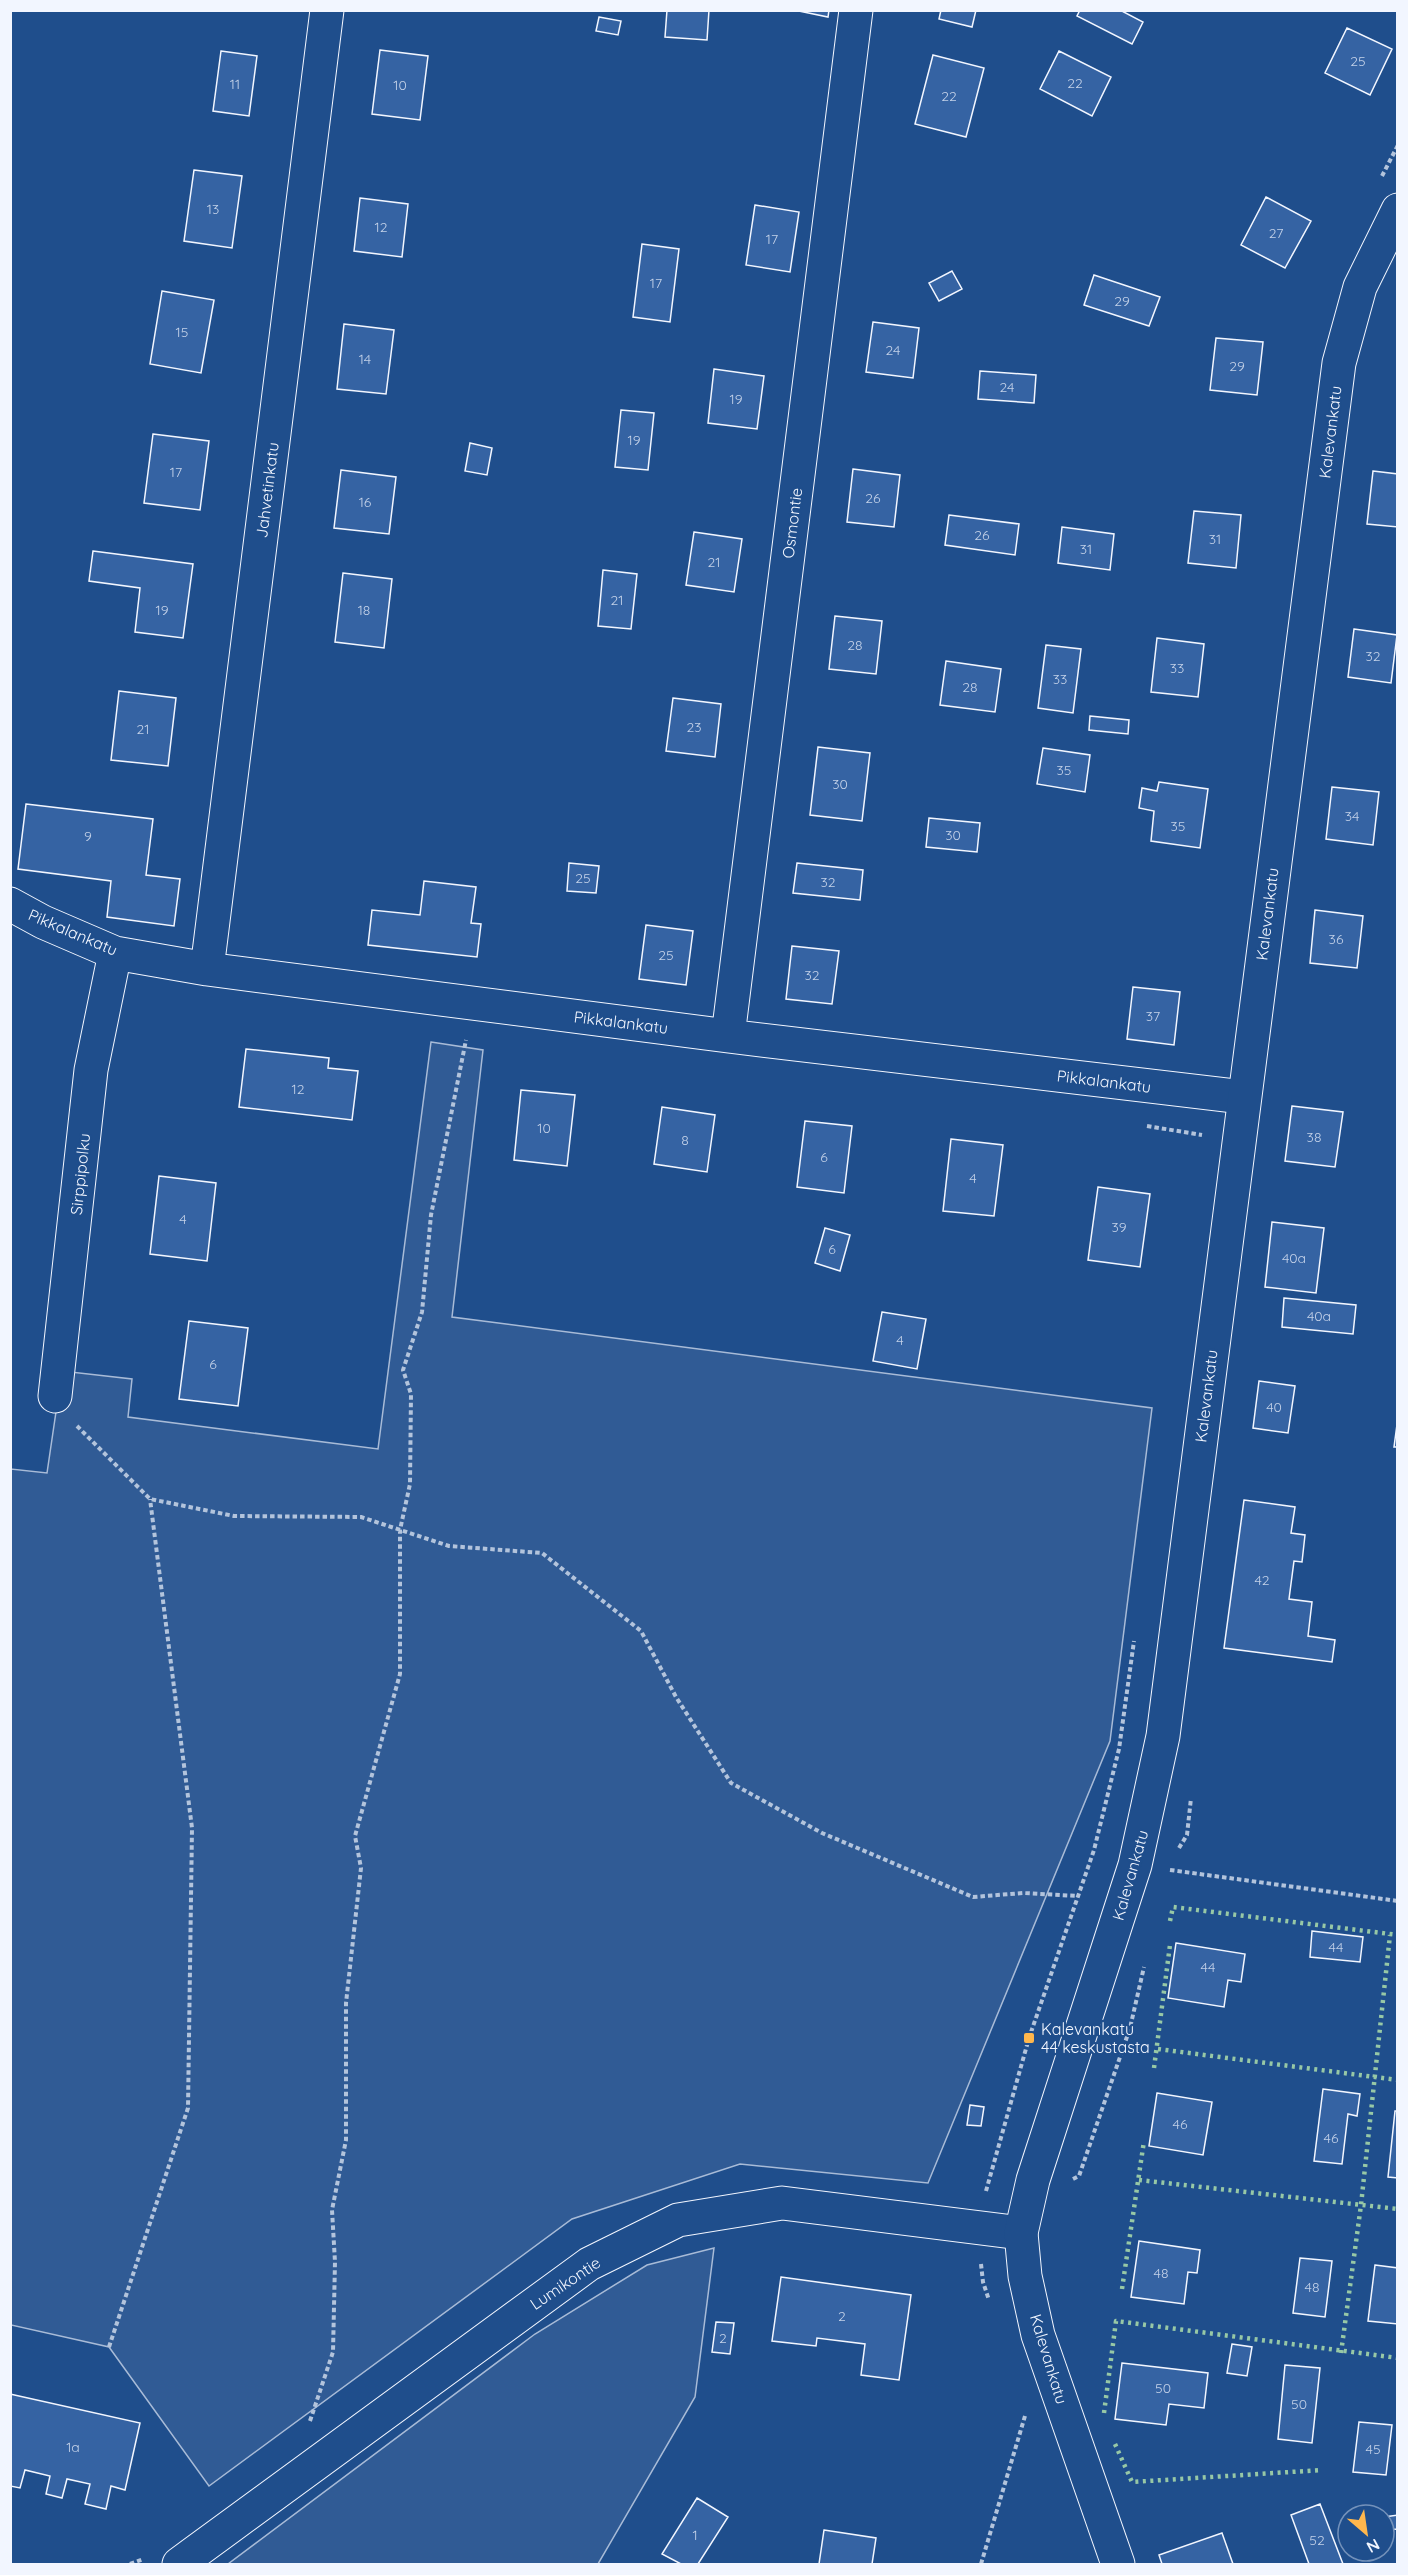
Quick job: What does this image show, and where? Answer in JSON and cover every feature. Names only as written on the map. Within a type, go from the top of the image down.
[{"type":"street","name":"Jahvetinkatu","points":[[207,969],[327,10]]},
{"type":"street","name":"Osmontie","points":[[728,1036],[856,10]]},
{"type":"street","name":"Kalevankatu","points":[[1118,2565],[1038,2335],[1025,2276],[1021,2233],[1033,2180],[1135,1865],[1163,1736],[1339,363],[1360,287],[1398,210]]},
{"type":"street","name":"Pikkalankatu","points":[[10,904],[43,922],[115,952],[207,969],[728,1036],[1243,1098]]},
{"type":"street","name":"Sirppipolku","points":[[55,1396],[91,1070],[115,952]]},
{"type":"street","name":"Lumikontie","points":[[179,2565],[588,2264],[678,2220],[782,2203],[1021,2233]]},
{"type":"path","points":[[1382,177],[1398,145]]},
{"type":"path","points":[[307,2429],[333,2352],[335,2262],[332,2210],[346,2140],[346,2003],[361,1868],[355,1836],[400,1674],[400,1530],[410,1484],[411,1394],[403,1370],[422,1312],[431,1215],[468,1034]]},
{"type":"path","points":[[55,1396],[83,1435],[150,1499],[234,1516],[361,1517],[449,1546],[542,1553],[640,1631],[676,1697],[730,1783],[822,1833],[973,1898],[1023,1893],[1078,1896]]},
{"type":"path","points":[[109,2347],[188,2108],[192,1828],[150,1499]]},
{"type":"path","points":[[990,2303],[983,2282],[977,2228],[1029,2038],[1094,1850],[1119,1749],[1136,1631]]},
{"type":"path","points":[[1094,1850],[1135,1865],[1398,1901]]},
{"type":"path","points":[[981,2565],[1027,2409],[1031,2419]]},
{"type":"shaded area","points":[[431,1042],[483,1050],[452,1317],[1152,1408],[1110,1741],[928,2183],[740,2164],[572,2219],[209,2486],[109,2347],[11,2325],[11,1469],[47,1473],[62,1371],[132,1379],[128,1417],[378,1449]]},
{"type":"shaded area","points":[[714,2248],[695,2397],[598,2564],[228,2564],[535,2334],[647,2265]]},
{"type":"building","points":[[667,10],[709,10],[707,40],[665,37]]},
{"type":"building","points":[[794,10],[829,10],[828,17]]},
{"type":"building","points":[[941,10],[976,10],[972,27],[939,19]]},
{"type":"building","points":[[1080,10],[1120,10],[1143,22],[1132,44],[1077,16]]},
{"type":"building","points":[[599,17],[621,21],[618,35],[596,31]]},
{"type":"building","points":[[1347,28],[1392,49],[1370,95],[1325,73]]},
{"type":"building","points":[[380,50],[428,56],[420,120],[372,114]]},
{"type":"building","points":[[221,51],[257,56],[249,116],[213,111]]},
{"type":"building","points":[[1059,51],[1111,77],[1092,116],[1040,89]]},
{"type":"building","points":[[933,55],[984,68],[966,137],[915,124]]},
{"type":"building","points":[[194,170],[242,176],[232,248],[184,241]]},
{"type":"building","points":[[1266,197],[1311,221],[1285,268],[1241,245]]},
{"type":"building","points":[[360,198],[408,204],[402,257],[354,251]]},
{"type":"building","points":[[755,205],[799,212],[790,272],[746,265]]},
{"type":"building","points":[[642,244],[679,249],[670,322],[633,317]]},
{"type":"building","points":[[952,271],[962,289],[939,301],[929,283]]},
{"type":"building","points":[[1094,275],[1160,297],[1149,326],[1084,305]]},
{"type":"building","points":[[162,291],[214,300],[201,373],[150,364]]},
{"type":"building","points":[[873,322],[919,328],[913,378],[866,372]]},
{"type":"building","points":[[344,324],[394,330],[386,394],[337,389]]},
{"type":"building","points":[[1216,338],[1263,342],[1257,395],[1210,390]]},
{"type":"building","points":[[714,369],[764,376],[757,429],[708,423]]},
{"type":"building","points":[[980,371],[1036,375],[1034,403],[978,399]]},
{"type":"building","points":[[621,410],[654,413],[648,470],[615,467]]},
{"type":"building","points":[[153,434],[209,441],[200,510],[144,503]]},
{"type":"building","points":[[470,443],[492,448],[487,475],[465,471]]},
{"type":"building","points":[[853,469],[900,475],[894,527],[847,522]]},
{"type":"building","points":[[341,470],[396,477],[389,534],[334,528]]},
{"type":"building","points":[[1373,471],[1398,474],[1398,527],[1367,524]]},
{"type":"building","points":[[1194,511],[1241,515],[1236,568],[1188,563]]},
{"type":"building","points":[[949,515],[1019,524],[1015,555],[945,545]]},
{"type":"building","points":[[1062,527],[1114,534],[1110,570],[1058,563]]},
{"type":"building","points":[[694,532],[742,539],[734,592],[686,585]]},
{"type":"building","points":[[93,551],[193,564],[183,638],[135,632],[140,588],[89,581]]},
{"type":"building","points":[[603,570],[637,574],[631,629],[598,626]]},
{"type":"building","points":[[343,573],[392,579],[384,648],[335,642]]},
{"type":"building","points":[[835,616],[882,621],[876,674],[829,669]]},
{"type":"building","points":[[1354,629],[1397,635],[1391,683],[1348,677]]},
{"type":"building","points":[[1157,638],[1204,644],[1198,697],[1151,692]]},
{"type":"building","points":[[1046,645],[1081,649],[1073,713],[1038,708]]},
{"type":"building","points":[[946,661],[1001,669],[995,712],[940,705]]},
{"type":"building","points":[[119,691],[176,698],[168,766],[111,760]]},
{"type":"building","points":[[673,698],[721,704],[715,757],[666,751]]},
{"type":"building","points":[[1090,716],[1129,720],[1128,734],[1089,730]]},
{"type":"building","points":[[818,747],[870,753],[862,821],[810,815]]},
{"type":"building","points":[[1043,748],[1090,755],[1085,792],[1037,784]]},
{"type":"building","points":[[1159,782],[1208,789],[1200,848],[1151,841],[1154,811],[1139,808],[1142,788],[1157,791]]},
{"type":"building","points":[[1332,787],[1379,792],[1373,845],[1326,839]]},
{"type":"building","points":[[26,804],[153,819],[146,875],[180,879],[174,926],[107,917],[111,881],[18,869]]},
{"type":"building","points":[[929,818],[980,823],[977,852],[926,847]]},
{"type":"building","points":[[569,863],[599,866],[596,893],[567,891]]},
{"type":"building","points":[[797,863],[863,870],[860,900],[793,893]]},
{"type":"building","points":[[424,881],[476,887],[471,923],[481,924],[477,957],[368,945],[372,910],[420,915]]},
{"type":"building","points":[[1315,910],[1363,916],[1357,968],[1310,963]]},
{"type":"building","points":[[646,925],[693,931],[686,985],[639,979]]},
{"type":"building","points":[[792,946],[839,951],[832,1004],[786,999]]},
{"type":"building","points":[[1133,987],[1180,992],[1174,1045],[1127,1039]]},
{"type":"building","points":[[246,1049],[329,1058],[328,1068],[358,1071],[352,1120],[239,1107]]},
{"type":"building","points":[[521,1090],[575,1095],[567,1166],[514,1160]]},
{"type":"building","points":[[1292,1106],[1343,1112],[1335,1167],[1285,1161]]},
{"type":"building","points":[[662,1107],[715,1115],[707,1172],[654,1164]]},
{"type":"building","points":[[805,1121],[852,1126],[844,1193],[797,1187]]},
{"type":"building","points":[[951,1139],[1003,1145],[994,1216],[943,1211]]},
{"type":"building","points":[[159,1176],[216,1183],[207,1261],[150,1254]]},
{"type":"building","points":[[1098,1187],[1150,1194],[1140,1267],[1088,1260]]},
{"type":"building","points":[[1272,1222],[1324,1228],[1316,1293],[1265,1287]]},
{"type":"building","points":[[825,1228],[850,1235],[840,1271],[815,1263]]},
{"type":"building","points":[[1284,1298],[1356,1305],[1353,1334],[1282,1327]]},
{"type":"building","points":[[882,1312],[926,1319],[917,1369],[873,1361]]},
{"type":"building","points":[[189,1321],[248,1328],[238,1406],[179,1399]]},
{"type":"building","points":[[1259,1381],[1295,1386],[1288,1433],[1253,1428]]},
{"type":"building","points":[[1398,1417],[1398,1447],[1394,1447]]},
{"type":"building","points":[[1244,1500],[1295,1507],[1291,1533],[1305,1535],[1302,1562],[1294,1561],[1289,1599],[1312,1602],[1308,1636],[1335,1640],[1332,1662],[1224,1648]]},
{"type":"building","points":[[1312,1931],[1363,1937],[1360,1962],[1310,1957]]},
{"type":"building","points":[[1176,1943],[1245,1954],[1241,1982],[1228,1980],[1224,2007],[1168,1998]]},
{"type":"building","points":[[1323,2089],[1360,2094],[1357,2116],[1348,2114],[1342,2164],[1314,2161]]},
{"type":"building","points":[[1157,2093],[1212,2102],[1203,2155],[1149,2146]]},
{"type":"building","points":[[970,2105],[984,2107],[981,2126],[967,2125]]},
{"type":"building","points":[[1395,2111],[1398,2111],[1398,2178],[1388,2177]]},
{"type":"building","points":[[1139,2241],[1200,2250],[1197,2273],[1188,2272],[1184,2304],[1131,2297]]},
{"type":"building","points":[[1300,2258],[1332,2261],[1325,2317],[1293,2313]]},
{"type":"building","points":[[1375,2265],[1398,2268],[1398,2324],[1368,2321]]},
{"type":"building","points":[[781,2277],[911,2295],[899,2380],[861,2375],[865,2344],[817,2338],[816,2346],[772,2341]]},
{"type":"building","points":[[716,2322],[734,2323],[730,2354],[712,2352]]},
{"type":"building","points":[[1232,2344],[1252,2347],[1247,2376],[1227,2373]]},
{"type":"building","points":[[1122,2363],[1208,2373],[1204,2408],[1169,2404],[1166,2425],[1115,2419]]},
{"type":"building","points":[[1285,2365],[1320,2368],[1312,2443],[1278,2439]]},
{"type":"building","points":[[10,2394],[140,2423],[125,2490],[111,2486],[106,2509],[85,2504],[90,2484],[67,2479],[62,2498],[46,2494],[50,2476],[25,2470],[20,2488],[10,2486]]},
{"type":"building","points":[[1359,2422],[1392,2425],[1386,2475],[1353,2472]]},
{"type":"building","points":[[697,2498],[728,2517],[698,2564],[681,2564],[662,2554]]},
{"type":"building","points":[[1320,2504],[1336,2546],[1336,2563],[1343,2564],[1309,2564],[1291,2515]]},
{"type":"building","points":[[1396,2515],[1398,2515],[1398,2529],[1396,2529]]},
{"type":"building","points":[[824,2530],[876,2538],[872,2564],[819,2564]]},
{"type":"building","points":[[1222,2533],[1233,2564],[1162,2564],[1159,2555]]},
{"type":"hedge","points":[[1170,1921],[1173,1907],[1398,1935]]},
{"type":"hedge","points":[[1341,2353],[1361,2205],[1390,1935]]},
{"type":"hedge","points":[[1154,2068],[1170,1945]]},
{"type":"hedge","points":[[1158,2049],[1398,2080]]},
{"type":"hedge","points":[[1122,2289],[1144,2141]]},
{"type":"hedge","points":[[1139,2180],[1398,2209]]},
{"type":"hedge","points":[[1104,2413],[1116,2321],[1398,2358]]},
{"type":"hedge","points":[[1115,2444],[1132,2482],[1322,2470]]},
{"type":"place","name":"Kalevankatu 44 keskustasta","points":[[1029,2038]]}]
